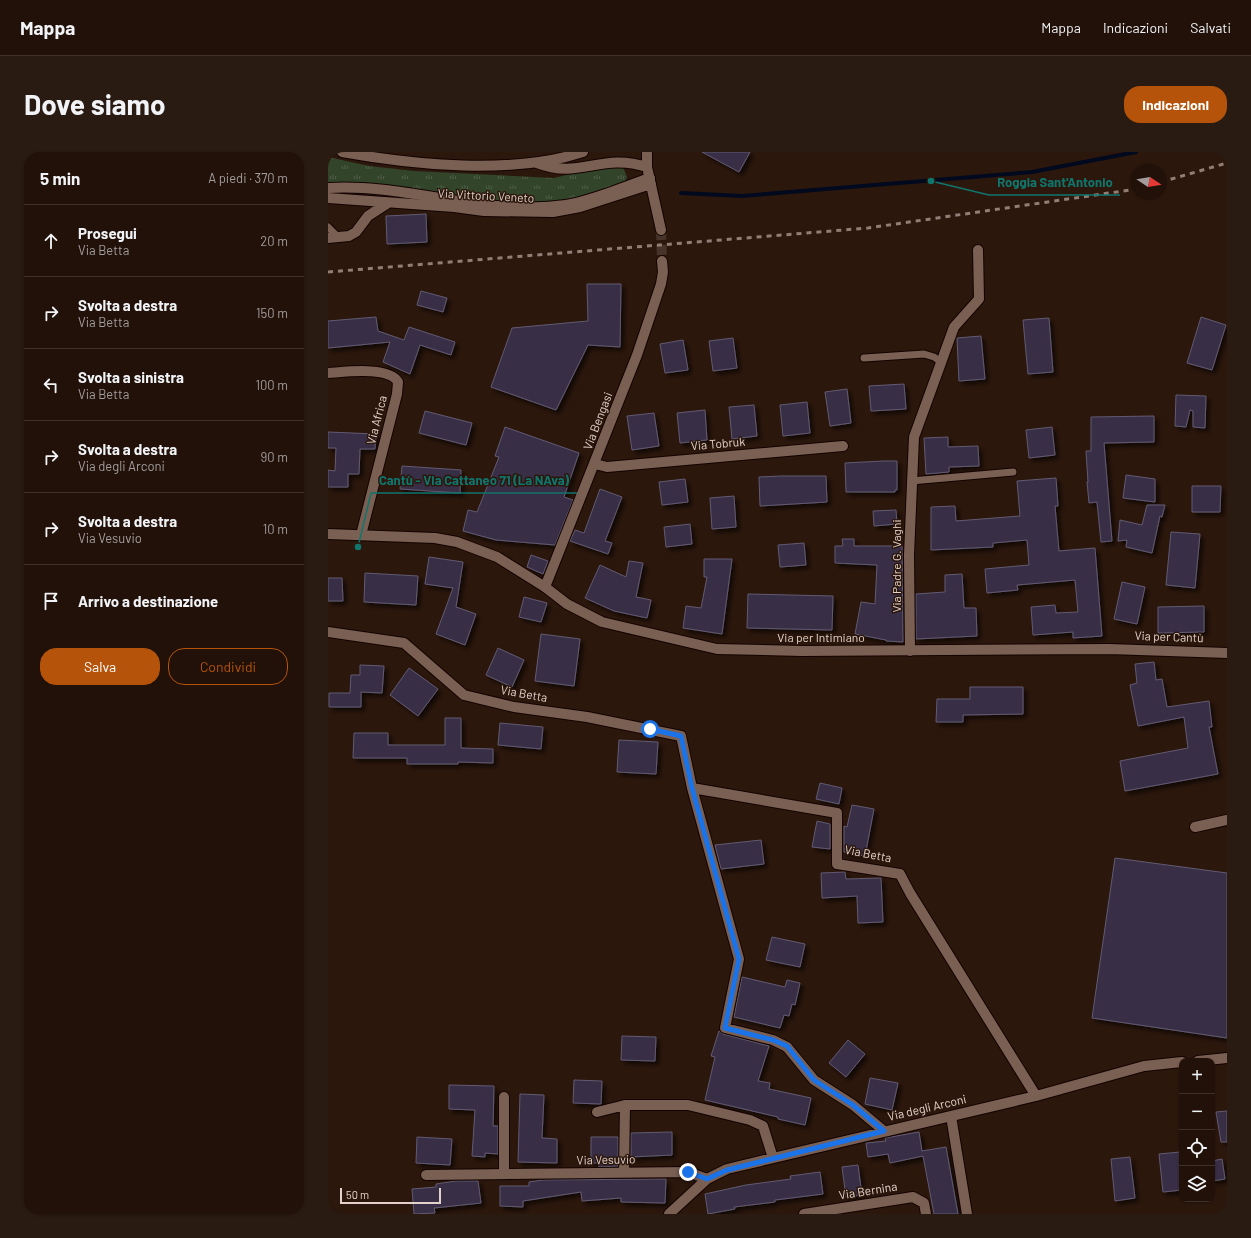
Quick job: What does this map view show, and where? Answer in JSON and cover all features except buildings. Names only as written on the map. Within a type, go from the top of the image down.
[{"type":"street","points":[[342,152],[370,157],[447,165],[537,164],[560,160],[583,152]]},
{"type":"street","points":[[637,152],[647,167]]},
{"type":"street","points":[[647,152],[647,167],[661,230]]},
{"type":"street","points":[[537,164],[562,169],[607,156],[618,156],[632,159],[647,167]]},
{"type":"street","points":[[328,188],[384,189],[484,204],[544,207],[567,205],[651,181]]},
{"type":"street","name":"Via Vittorio Veneto","points":[[328,198],[484,211],[553,212],[580,207],[651,181]]},
{"type":"street","points":[[333,237],[349,236],[356,232],[368,216],[388,203]]},
{"type":"street","name":"Via Padre G. Vaghi","points":[[910,650],[909,554],[914,437],[954,327],[979,299],[978,250]]},
{"type":"street","name":"Via Bengasi","points":[[545,587],[637,355],[661,284],[663,272],[662,262]]},
{"type":"street","name":"Via Africa","points":[[328,373],[378,372],[391,374],[398,382],[397,394],[361,535]]},
{"type":"street","name":"Via Tobruk","points":[[595,464],[607,467],[843,446]]},
{"type":"street","name":"Via per Intimiano","points":[[328,534],[435,538],[461,543],[497,557],[545,587],[567,604],[602,622],[717,648],[802,652],[1109,649]]},
{"type":"street","name":"Via Betta","points":[[328,632],[404,643],[464,695],[514,707],[587,717],[681,736],[692,788],[739,959],[725,1028],[773,1040],[787,1046],[814,1080],[853,1105],[884,1131]]},
{"type":"street","name":"Via per Cantù","points":[[1109,649],[1227,653]]},
{"type":"street","name":"Via Betta","points":[[692,788],[837,813],[837,864],[900,874],[910,893],[1036,1096]]},
{"type":"street","points":[[1195,827],[1227,820]]},
{"type":"street","points":[[1215,1059],[1227,1058]]},
{"type":"street","name":"Via degli Arconi","points":[[669,1214],[707,1179],[727,1170],[884,1131],[1036,1096],[1144,1066],[1179,1062]]},
{"type":"street","points":[[504,1097],[504,1174]]},
{"type":"street","points":[[624,1173],[625,1105]]},
{"type":"street","points":[[597,1112],[625,1105],[688,1105],[750,1120],[763,1126],[773,1158]]},
{"type":"street","points":[[951,1116],[967,1214]]},
{"type":"street","name":"Via Vesuvio","points":[[426,1175],[688,1172],[707,1179]]},
{"type":"street","name":"Via Bernina","points":[[804,1214],[913,1197],[924,1203],[926,1214]]},
{"type":"lane","points":[[328,227],[333,237]]},
{"type":"lane","points":[[864,358],[924,354],[934,357],[941,362]]},
{"type":"lane","points":[[911,481],[1013,472]]},
{"type":"green space","points":[[328,157],[369,166],[414,171],[554,178],[587,170],[601,163],[623,167],[627,177],[625,182],[586,198],[525,205],[394,186],[328,185]]},
{"type":"waterway","points":[[681,193],[742,196],[1032,172],[1136,152]]},
{"type":"tunnel","points":[[661,230],[662,261]]},
{"type":"railway","points":[[1167,180],[1227,163]]},
{"type":"railway","points":[[328,272],[868,228],[1131,190]]},
{"type":"place","name":"Roggia Sant'Antonio","points":[[931,181]]},
{"type":"place","name":"Cantù - Via Cattaneo 71 (La NAva)","points":[[358,547]]},
{"type":"route","points":[[650,729],[681,736],[692,788],[739,959],[725,1028],[773,1040],[787,1046],[814,1080],[853,1105],[884,1131],[727,1170],[707,1179],[688,1172]]}]
